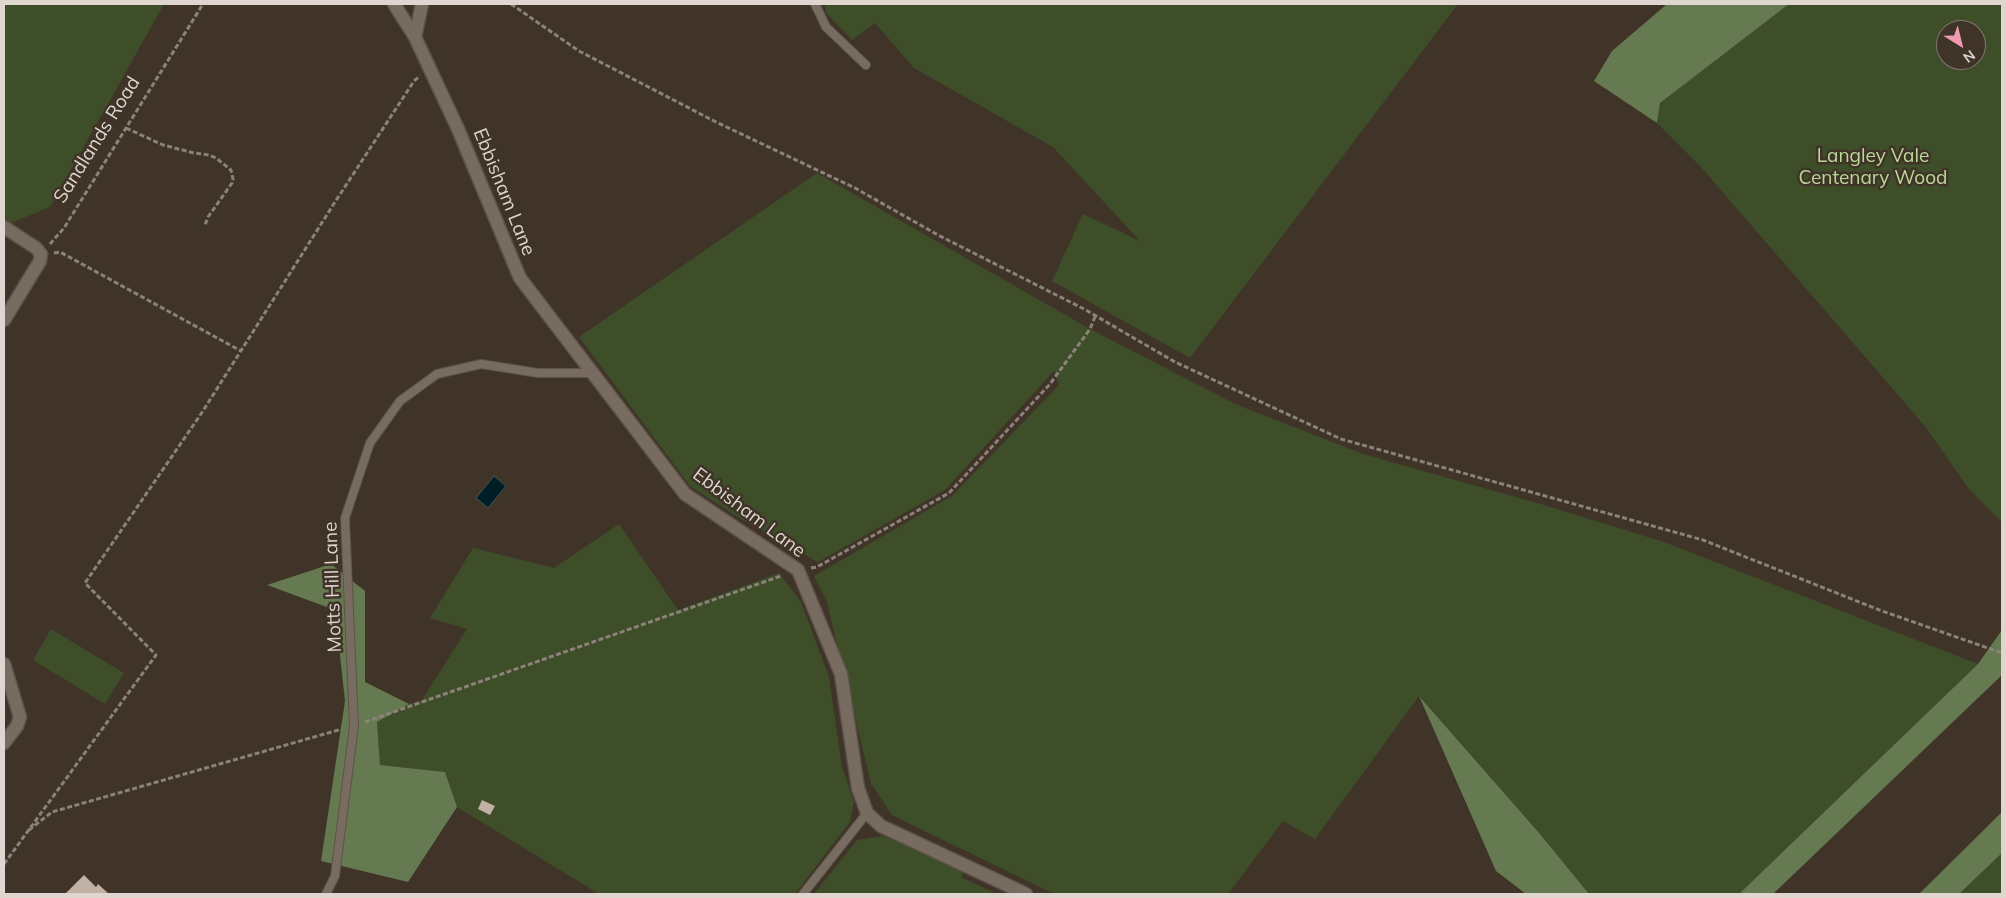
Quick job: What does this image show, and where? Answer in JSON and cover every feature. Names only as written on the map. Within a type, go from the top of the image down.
[{"type":"street","name":"Ebbisham Lane","points":[[395,4],[415,37],[458,129],[520,278],[685,494],[798,570],[841,674],[858,788],[867,813]]},
{"type":"street","points":[[415,37],[422,4]]},
{"type":"street","points":[[4,228],[36,248],[41,254],[40,261],[4,320]]},
{"type":"street","points":[[4,664],[20,717],[4,743]]},
{"type":"street","points":[[867,813],[881,826],[1026,894]]},
{"type":"lane","points":[[815,4],[826,27],[866,65]]},
{"type":"lane","name":"Motts Hill Lane","points":[[326,894],[334,876],[354,726],[345,518],[370,443],[400,402],[437,374],[481,364],[538,373],[591,373]]},
{"type":"lane","points":[[803,894],[867,813]]},
{"type":"path","name":"Sandlands Road","points":[[41,254],[64,228],[203,4]]},
{"type":"path","points":[[511,4],[579,51],[716,122],[855,188],[938,235],[1084,309],[1175,362],[1340,439],[1703,540],[1882,611],[2002,653]]},
{"type":"path","points":[[4,864],[156,656],[85,583],[201,414],[414,81],[430,68]]},
{"type":"path","points":[[126,128],[163,145],[209,155],[231,170],[232,183],[208,217],[205,225]]},
{"type":"path","points":[[41,254],[60,252],[241,351]]},
{"type":"path","points":[[30,830],[52,812],[354,726],[798,570],[817,566],[949,493],[1050,384],[1090,329],[1095,317]]},
{"type":"green space","points":[[4,4],[164,4],[50,207],[11,223],[4,218]]},
{"type":"green space","points":[[825,4],[1458,4],[1190,358],[1052,281],[1083,214],[1140,241],[1053,147],[914,68],[875,23],[852,40],[826,13]]},
{"type":"green space","points":[[1667,4],[1789,4],[1660,103],[1657,123],[1594,81],[1612,51]]},
{"type":"green space","name":"Langley Vale Centenary Wood","points":[[1789,4],[2002,4],[2002,522],[1969,489],[1924,425],[1700,166],[1657,123],[1660,103]]},
{"type":"green space","points":[[817,173],[1090,329],[1235,404],[1363,454],[1544,505],[1664,542],[1978,664],[1739,894],[1589,894],[1540,834],[1419,696],[1315,839],[1283,821],[1228,894],[1054,894],[892,815],[871,783],[826,599],[814,576],[952,496],[1059,385],[1054,371],[945,490],[818,562],[739,518],[690,486],[579,337]]},
{"type":"green space","points":[[619,524],[678,610],[779,573],[801,602],[829,677],[842,767],[854,802],[850,822],[795,894],[599,894],[457,807],[445,772],[380,765],[377,722],[409,704],[422,700],[467,629],[430,618],[473,548],[554,568]]},
{"type":"green space","points":[[331,564],[365,591],[365,682],[409,704],[377,722],[380,765],[445,772],[457,807],[408,882],[321,861],[345,701],[335,610],[267,585]]},
{"type":"green space","points":[[51,629],[124,673],[105,704],[33,660]]},
{"type":"green space","points":[[2002,630],[2002,675],[1773,894],[1739,894],[1978,664]]},
{"type":"green space","points":[[1419,696],[1540,834],[1589,894],[1526,894],[1496,871]]},
{"type":"green space","points":[[2002,812],[2002,853],[1959,894],[1919,894]]},
{"type":"green space","points":[[883,836],[967,867],[961,877],[997,894],[814,894],[857,840]]},
{"type":"green space","points":[[2002,853],[2002,894],[1959,894],[1976,878]]},
{"type":"water","points":[[494,476],[506,486],[488,508],[476,498]]},
{"type":"building","points":[[482,800],[495,806],[490,815],[478,809]]},
{"type":"building","points":[[84,875],[96,887],[98,884],[109,894],[65,894]]}]
